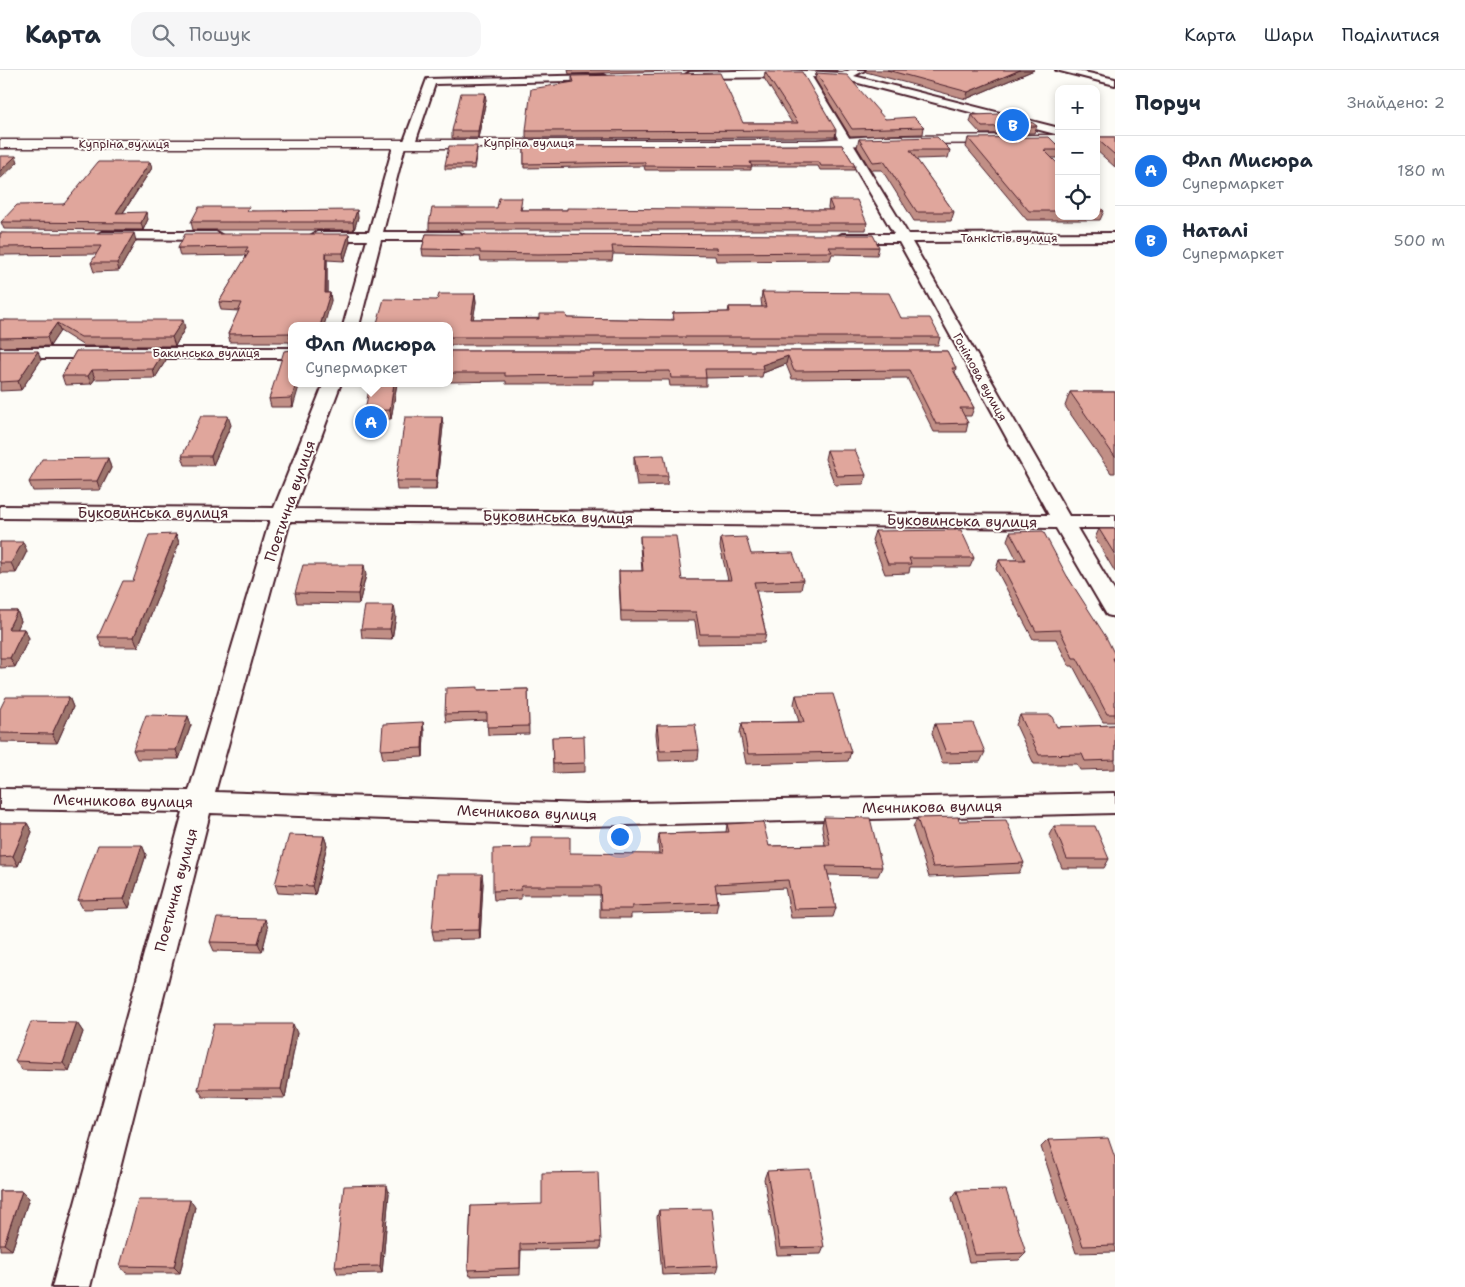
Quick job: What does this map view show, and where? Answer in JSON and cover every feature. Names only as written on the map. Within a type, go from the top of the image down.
[{"type":"main road","name":"Купріна вулиця","points":[[0,144],[817,144],[1055,139]]},
{"type":"street","points":[[843,76],[860,70]]},
{"type":"street","points":[[1061,70],[1115,82]]},
{"type":"street","points":[[675,75],[783,72],[843,76],[1055,131]]},
{"type":"street","name":"Гонімова вулиця","points":[[805,74],[848,142],[1062,522],[1115,610]]},
{"type":"street","points":[[352,322],[375,236],[404,143],[431,81],[614,78]]},
{"type":"street","points":[[89,236],[227,236]]},
{"type":"street","points":[[306,236],[474,236]]},
{"type":"street","name":"Танкістів вулиця","points":[[833,238],[1115,237]]},
{"type":"street","points":[[946,352],[966,352]]},
{"type":"street","name":"Бакинська вулиця","points":[[0,353],[288,353]]},
{"type":"street","name":"Поетична вулиця","points":[[71,1287],[199,802],[282,514],[330,387]]},
{"type":"street","name":"Буковинська вулиця","points":[[0,512],[1115,522]]},
{"type":"street","name":"Мєчникова вулиця","points":[[0,799],[199,802],[586,815],[1115,803]]},
{"type":"building","points":[[887,70],[1020,70],[968,92]]},
{"type":"building","points":[[765,72],[802,72],[836,130],[526,131],[531,89],[574,82],[572,76],[720,73],[743,123],[798,123]]},
{"type":"building","points":[[816,73],[847,75],[885,119],[914,117],[924,127],[852,129]]},
{"type":"building","points":[[461,93],[485,93],[478,131],[452,131]]},
{"type":"building","points":[[1000,114],[1033,123],[1037,126],[982,127],[972,115]]},
{"type":"building","points":[[937,137],[950,150],[910,150],[954,212],[917,212],[884,161],[873,162],[859,139]]},
{"type":"building","points":[[1049,137],[1055,143],[1055,150],[1044,150],[1055,161],[1055,211],[1029,211],[968,138]]},
{"type":"building","points":[[1100,137],[1115,137],[1115,155],[1100,142]]},
{"type":"building","points":[[842,145],[855,166],[821,166],[819,162],[750,162],[752,167],[645,166],[645,162],[524,164],[524,146]]},
{"type":"building","points":[[449,146],[477,146],[474,165],[445,165]]},
{"type":"building","points":[[0,156],[16,156],[0,171]]},
{"type":"building","points":[[98,162],[150,162],[116,213],[146,212],[141,223],[1,222],[17,205],[64,204]]},
{"type":"building","points":[[499,198],[522,198],[520,210],[567,210],[567,208],[833,210],[829,200],[857,200],[867,223],[429,223],[432,208],[497,208]]},
{"type":"building","points":[[199,207],[249,207],[247,211],[357,210],[353,222],[191,222]]},
{"type":"building","points":[[0,233],[134,233],[117,263],[91,263],[101,246],[0,247]]},
{"type":"building","points":[[185,234],[349,234],[343,253],[326,253],[325,293],[330,293],[321,322],[288,322],[288,333],[228,334],[242,303],[219,302],[249,252],[245,252],[248,247],[178,248]]},
{"type":"building","points":[[426,234],[873,235],[879,247],[829,247],[832,252],[717,253],[716,248],[612,246],[613,253],[480,253],[480,250],[422,249]]},
{"type":"building","points":[[762,292],[889,293],[901,318],[930,318],[940,337],[453,337],[453,322],[377,322],[384,299],[437,300],[439,294],[475,294],[471,319],[539,319],[539,314],[566,314],[567,318],[674,320],[673,313],[730,312],[729,307],[766,307]]},
{"type":"building","points":[[0,320],[183,320],[172,337],[81,337],[57,323],[47,337],[0,338]]},
{"type":"building","points":[[288,350],[288,387],[295,387],[292,398],[269,399],[284,351]]},
{"type":"building","points":[[0,351],[38,351],[18,381],[0,382]]},
{"type":"building","points":[[76,351],[164,351],[153,369],[92,370],[88,376],[62,376]]},
{"type":"building","points":[[453,351],[947,351],[956,368],[952,368],[974,408],[960,408],[968,423],[936,424],[909,370],[794,371],[788,356],[762,365],[763,369],[705,369],[706,378],[671,378],[670,371],[592,372],[593,375],[505,376],[505,373],[453,373]]},
{"type":"building","points":[[369,387],[393,387],[390,410],[365,411]]},
{"type":"building","points":[[1070,392],[1115,392],[1115,457]]},
{"type":"building","points":[[201,416],[228,416],[211,456],[182,456]]},
{"type":"building","points":[[405,417],[442,417],[436,481],[396,481]]},
{"type":"building","points":[[827,450],[855,450],[866,475],[837,476]]},
{"type":"building","points":[[664,455],[668,476],[638,476],[634,456]]},
{"type":"building","points":[[108,458],[97,481],[29,482],[42,459]]},
{"type":"building","points":[[1099,529],[1115,529],[1115,555]]},
{"type":"building","points":[[961,530],[974,558],[909,558],[911,564],[888,564],[875,531]]},
{"type":"building","points":[[1043,531],[1067,576],[1106,637],[1115,655],[1115,658],[1113,658],[1115,663],[1115,714],[1107,714],[1077,658],[1073,658],[1060,630],[1036,631],[999,560],[1025,560],[1010,532]]},
{"type":"building","points":[[176,534],[134,637],[98,637],[123,581],[133,581],[149,535]]},
{"type":"building","points":[[640,536],[676,536],[682,580],[731,580],[721,538],[746,537],[751,554],[793,553],[803,580],[754,582],[766,634],[700,634],[696,612],[621,611],[619,571],[643,571]]},
{"type":"building","points":[[0,542],[23,542],[11,563],[0,563]]},
{"type":"building","points":[[303,565],[364,565],[358,594],[295,593]]},
{"type":"building","points":[[365,606],[394,606],[390,629],[361,629]]},
{"type":"building","points":[[0,611],[17,611],[8,629],[24,629],[10,658],[0,658]]},
{"type":"building","points":[[478,687],[478,690],[528,689],[529,726],[487,727],[487,713],[445,714],[446,688]]},
{"type":"building","points":[[833,694],[851,752],[748,754],[742,723],[804,722],[796,695]]},
{"type":"building","points":[[6,697],[69,697],[52,734],[0,733],[0,709]]},
{"type":"building","points":[[146,715],[188,716],[176,750],[133,750]]},
{"type":"building","points":[[1020,715],[1051,715],[1057,727],[1115,725],[1115,760],[1085,761],[1082,754],[1039,755]]},
{"type":"building","points":[[423,722],[422,748],[381,750],[383,724]]},
{"type":"building","points":[[973,723],[985,752],[946,753],[935,724]]},
{"type":"building","points":[[695,724],[699,750],[660,751],[657,725]]},
{"type":"building","points":[[584,736],[585,763],[553,764],[552,737]]},
{"type":"building","points":[[824,817],[870,818],[882,867],[826,866],[836,908],[794,909],[788,880],[715,884],[718,903],[632,906],[632,909],[601,909],[600,886],[521,886],[521,890],[493,891],[493,849],[531,848],[531,837],[570,837],[570,853],[662,854],[659,834],[729,832],[727,824],[763,822],[769,846],[830,845]]},
{"type":"building","points":[[958,817],[959,821],[1006,820],[1024,863],[933,867],[917,818]]},
{"type":"building","points":[[0,823],[27,823],[13,856],[0,857]]},
{"type":"building","points":[[1054,826],[1095,826],[1109,859],[1067,859]]},
{"type":"building","points":[[289,835],[324,836],[312,886],[275,884]]},
{"type":"building","points":[[98,845],[142,845],[124,899],[78,900]]},
{"type":"building","points":[[437,874],[482,874],[479,930],[432,931]]},
{"type":"building","points":[[217,918],[265,919],[258,943],[210,942]]},
{"type":"building","points":[[31,1022],[77,1023],[63,1063],[15,1061]]},
{"type":"building","points":[[214,1024],[293,1024],[281,1089],[198,1089]]},
{"type":"building","points":[[1108,1138],[1115,1158],[1115,1245],[1083,1246],[1048,1140]]},
{"type":"building","points":[[810,1169],[824,1247],[780,1248],[767,1171]]},
{"type":"building","points":[[598,1172],[601,1242],[520,1244],[520,1268],[468,1270],[471,1206],[542,1204],[542,1173]]},
{"type":"building","points":[[387,1185],[380,1266],[335,1267],[344,1186]]},
{"type":"building","points":[[1006,1190],[1026,1253],[975,1255],[957,1191]]},
{"type":"building","points":[[0,1191],[22,1191],[4,1244],[0,1244]]},
{"type":"building","points":[[138,1200],[190,1200],[174,1267],[120,1266]]},
{"type":"building","points":[[711,1209],[718,1266],[664,1268],[659,1210]]},
{"type":"place","name":"Наталі","points":[[1013,125]]},
{"type":"place","name":"Флп Мисюра","points":[[371,422]]}]
